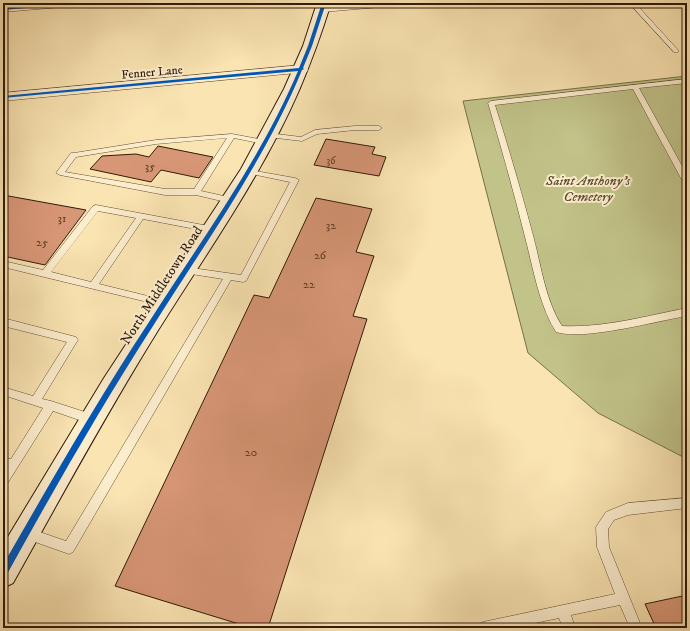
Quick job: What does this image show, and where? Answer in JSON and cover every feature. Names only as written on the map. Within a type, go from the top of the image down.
[{"type":"street","points":[[3,9],[74,3]]},
{"type":"street","points":[[323,6],[392,3]]},
{"type":"street","name":"North Middletown Road","points":[[3,573],[91,419],[230,200],[266,138],[302,69],[314,38],[323,6]]},
{"type":"street","name":"Fenner Lane","points":[[3,97],[302,69]]},
{"type":"lane","points":[[632,3],[676,50]]},
{"type":"lane","points":[[687,81],[491,103],[512,170],[546,299],[552,318],[559,329],[571,330],[598,328],[687,312]]},
{"type":"lane","points":[[635,86],[687,182]]},
{"type":"lane","points":[[230,200],[196,192],[165,192],[60,173],[74,155],[156,142],[232,136],[302,139],[315,132],[355,128],[379,128]]},
{"type":"lane","points":[[196,192],[232,136]]},
{"type":"lane","points":[[185,270],[243,278],[295,180],[247,171]]},
{"type":"lane","points":[[45,274],[96,208],[211,230]]},
{"type":"lane","points":[[93,286],[141,216]]},
{"type":"lane","points":[[3,264],[164,303]]},
{"type":"lane","points":[[26,533],[69,548],[229,276]]},
{"type":"lane","points":[[3,322],[73,340],[35,402]]},
{"type":"lane","points":[[3,392],[35,402],[51,405],[91,419]]},
{"type":"lane","points":[[3,480],[8,463],[51,405]]},
{"type":"lane","points":[[636,628],[603,547],[602,527],[610,516],[628,509],[687,503]]},
{"type":"lane","points":[[483,628],[500,626],[623,598]]},
{"type":"lane","points":[[563,611],[569,628]]},
{"type":"green space","name":"Saint Anthony's Cemetery","points":[[687,76],[687,459],[598,413],[528,353],[463,101]]},
{"type":"building","points":[[326,139],[375,147],[372,154],[386,157],[379,176],[314,165]]},
{"type":"building","points":[[158,146],[213,157],[199,178],[161,170],[151,182],[90,169],[102,156],[136,154],[149,157]]},
{"type":"building","points":[[3,195],[86,210],[45,265],[3,256]]},
{"type":"building","points":[[316,198],[372,209],[356,252],[374,256],[353,316],[367,319],[268,628],[252,628],[115,586],[254,295],[269,298]]},
{"type":"building","points":[[687,595],[687,628],[656,628],[645,604]]},
{"type":"cycle path","points":[[3,9],[73,3]]},
{"type":"cycle path","points":[[3,573],[93,416],[250,169],[292,89],[310,46],[324,3]]},
{"type":"cycle path","points":[[3,97],[302,69]]}]
